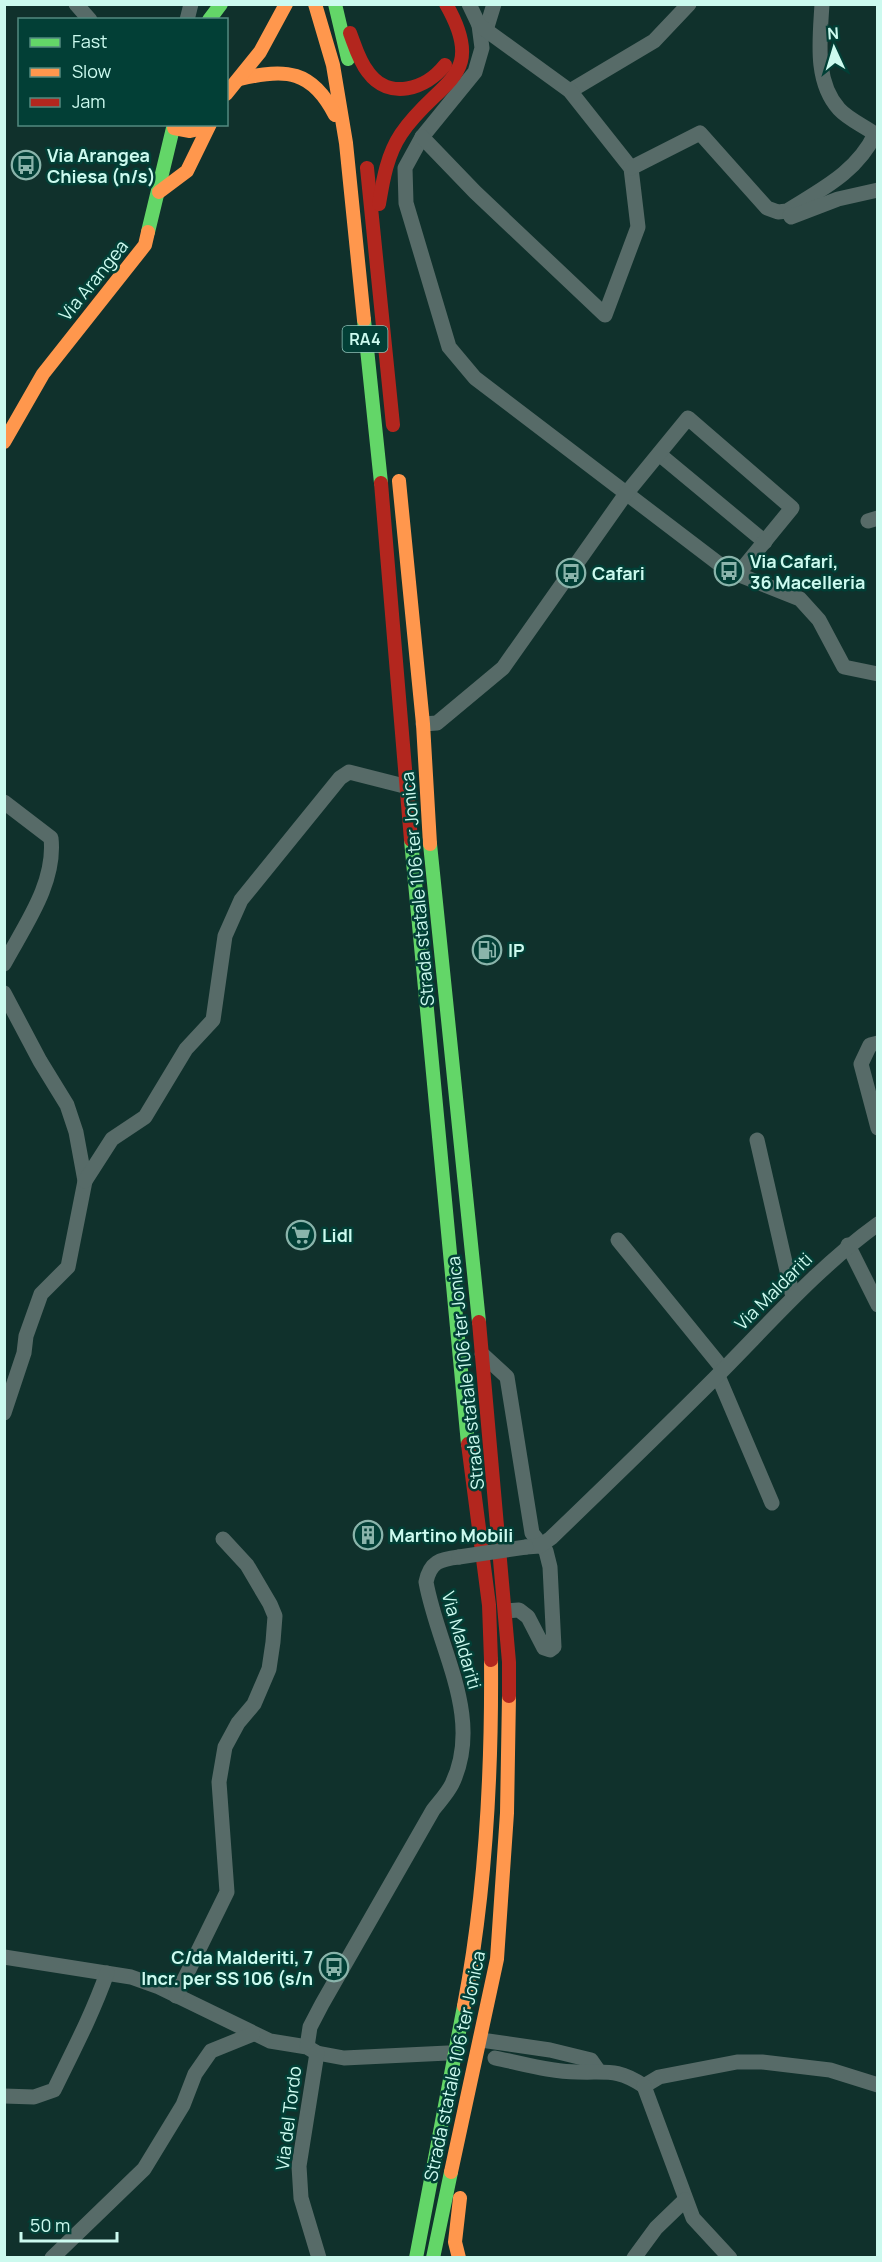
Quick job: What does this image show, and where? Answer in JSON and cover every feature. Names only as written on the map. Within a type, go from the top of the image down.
[{"type":"main road","points":[[210,18],[221,4]]},
{"type":"main road","points":[[228,92],[240,79],[281,17],[286,4]]},
{"type":"main road","name":"RA4","points":[[315,4],[333,65],[346,143]]},
{"type":"main road","points":[[337,4],[371,77],[382,85],[400,89],[417,88],[438,77],[449,59],[454,37],[445,4]]},
{"type":"main road","points":[[337,4],[351,71]]},
{"type":"main road","points":[[375,229],[388,159],[400,135],[412,119],[453,79],[461,64],[464,37],[461,25],[445,4]]},
{"type":"main road","points":[[240,79],[265,72],[279,72],[307,78],[327,97],[346,143]]},
{"type":"main road","points":[[174,126],[190,131],[209,126]]},
{"type":"main road","name":"Via Arangea","points":[[4,442],[43,374],[145,245],[174,126]]},
{"type":"main road","points":[[159,192],[182,180],[209,126]]},
{"type":"main road","name":"Strada statale 106 ter Jonica","points":[[346,143],[381,483],[420,944],[436,1082],[468,1442],[489,1605],[491,1662],[490,1813],[474,1956],[416,2258]]},
{"type":"main road","name":"RA4","points":[[364,152],[375,229],[394,434]]},
{"type":"main road","name":"Strada statale 106 ter Jonica","points":[[398,475],[423,724],[433,893],[482,1354],[509,1662],[507,1813],[496,1959],[481,2040],[433,2258]]},
{"type":"main road","points":[[459,2258],[455,2242],[458,2208],[473,2113],[466,2100]]},
{"type":"street","points":[[76,4],[88,18]]},
{"type":"street","points":[[422,137],[475,192],[605,315],[638,227],[631,168],[570,91],[482,27],[469,4]]},
{"type":"street","points":[[494,4],[482,27],[482,48],[475,72],[422,137],[405,168],[406,203],[449,347],[475,378],[625,495],[727,570],[800,599],[819,620],[844,667],[878,674]]},
{"type":"street","points":[[570,91],[654,41],[689,4]]},
{"type":"street","points":[[631,168],[700,133],[767,208],[778,212],[787,212],[838,178],[865,154],[875,134],[840,110],[825,87],[819,50],[822,4]]},
{"type":"street","points":[[787,212],[791,217],[838,199],[878,190]]},
{"type":"street","points":[[423,724],[437,723],[503,668],[625,495],[688,418],[792,508],[738,574]]},
{"type":"street","points":[[659,454],[765,542]]},
{"type":"street","points":[[4,1413],[24,1353],[26,1336],[41,1294],[68,1266],[85,1181],[111,1139],[145,1117],[181,1057],[213,1020],[225,936],[242,900],[340,778],[349,772],[408,787]]},
{"type":"street","points":[[4,802],[51,838],[53,853],[44,890],[4,964]]},
{"type":"street","points":[[4,993],[40,1061],[67,1105],[76,1132],[85,1181]]},
{"type":"street","points":[[878,1043],[870,1045],[861,1064],[878,1128]]},
{"type":"street","points":[[757,1140],[793,1297]]},
{"type":"street","name":"Via Maldariti","points":[[312,2050],[310,2027],[321,2004],[432,1810],[451,1786],[465,1741],[463,1714],[426,1582],[428,1573],[439,1559],[533,1546],[721,1373],[793,1297],[848,1245],[878,1224]]},
{"type":"street","points":[[618,1240],[721,1373],[772,1503]]},
{"type":"street","points":[[848,1245],[878,1305]]},
{"type":"street","points":[[482,1354],[507,1377],[533,1546],[546,1551],[550,1566],[554,1647],[549,1650],[544,1648],[528,1617],[519,1611],[506,1611]]},
{"type":"street","points":[[176,1996],[226,1892],[219,1782],[225,1747],[238,1723],[254,1704],[268,1669],[273,1642],[275,1616],[270,1604],[247,1565],[223,1539]]},
{"type":"street","points":[[4,1956],[131,1977],[270,2041],[344,2058],[448,2053]]},
{"type":"street","points":[[4,2096],[34,2097],[54,2090],[85,2030],[107,1973]]},
{"type":"street","points":[[52,2258],[144,2169],[183,2105],[195,2074],[211,2051],[253,2034]]},
{"type":"street","points":[[481,2040],[550,2050],[591,2060],[598,2070]]},
{"type":"street","name":"Via del Tordo","points":[[312,2050],[299,2166],[301,2198],[319,2258]]},
{"type":"street","points":[[495,2058],[577,2072],[598,2070],[628,2075],[644,2086],[693,2218],[730,2258]]},
{"type":"street","points":[[644,2086],[659,2077],[737,2062],[762,2061],[830,2070],[878,2085]]},
{"type":"street","points":[[634,2258],[656,2228],[685,2200]]},
{"type":"traffic: fast","points":[[210,18],[221,4]]},
{"type":"traffic: fast","points":[[335,4],[348,59]]},
{"type":"traffic: fast","points":[[148,232],[174,126]]},
{"type":"traffic: fast","points":[[364,320],[381,483]]},
{"type":"traffic: fast","points":[[411,840],[468,1444]]},
{"type":"traffic: fast","points":[[430,844],[479,1322]]},
{"type":"traffic: fast","points":[[416,2258],[464,2006]]},
{"type":"traffic: fast","points":[[433,2258],[451,2172]]},
{"type":"traffic: slow","points":[[228,92],[260,52],[286,4]]},
{"type":"traffic: slow","points":[[315,4],[333,65],[346,143],[364,320]]},
{"type":"traffic: slow","points":[[240,79],[271,74],[296,76],[317,89],[335,115]]},
{"type":"traffic: slow","points":[[159,192],[187,171],[209,126]]},
{"type":"traffic: slow","points":[[174,128],[190,131],[208,127]]},
{"type":"traffic: slow","points":[[4,442],[43,374],[145,245],[148,232]]},
{"type":"traffic: slow","points":[[399,481],[423,724],[430,844]]},
{"type":"traffic: slow","points":[[464,2006],[478,1920],[486,1833],[491,1660]]},
{"type":"traffic: slow","points":[[451,2172],[497,1959],[507,1813],[509,1696]]},
{"type":"traffic: slow","points":[[459,2258],[455,2242],[460,2198]]},
{"type":"traffic: jam","points":[[379,204],[386,168],[396,142],[415,116],[453,77],[460,64],[462,48],[458,29],[446,4]]},
{"type":"traffic: jam","points":[[350,33],[365,68],[386,87],[397,89],[418,85],[428,80],[445,65]]},
{"type":"traffic: jam","points":[[367,168],[393,425]]},
{"type":"traffic: jam","points":[[381,483],[411,840]]},
{"type":"traffic: jam","points":[[479,1322],[509,1662],[509,1696]]},
{"type":"traffic: jam","points":[[468,1444],[489,1605],[491,1660]]},
{"type":"place","name":"Via Arangea Chiesa (n/s)","points":[[26,165]]},
{"type":"place","name":"Via Cafari, 36 Macelleria","points":[[729,571]]},
{"type":"place","name":"Cafari","points":[[571,573]]},
{"type":"place","name":"IP","points":[[487,950]]},
{"type":"place","name":"Lidl","points":[[301,1235]]},
{"type":"place","name":"Martino Mobili","points":[[368,1535]]},
{"type":"place","name":"C/da Malderiti, 7 Incr. per SS 106 (s/n","points":[[334,1967]]}]
